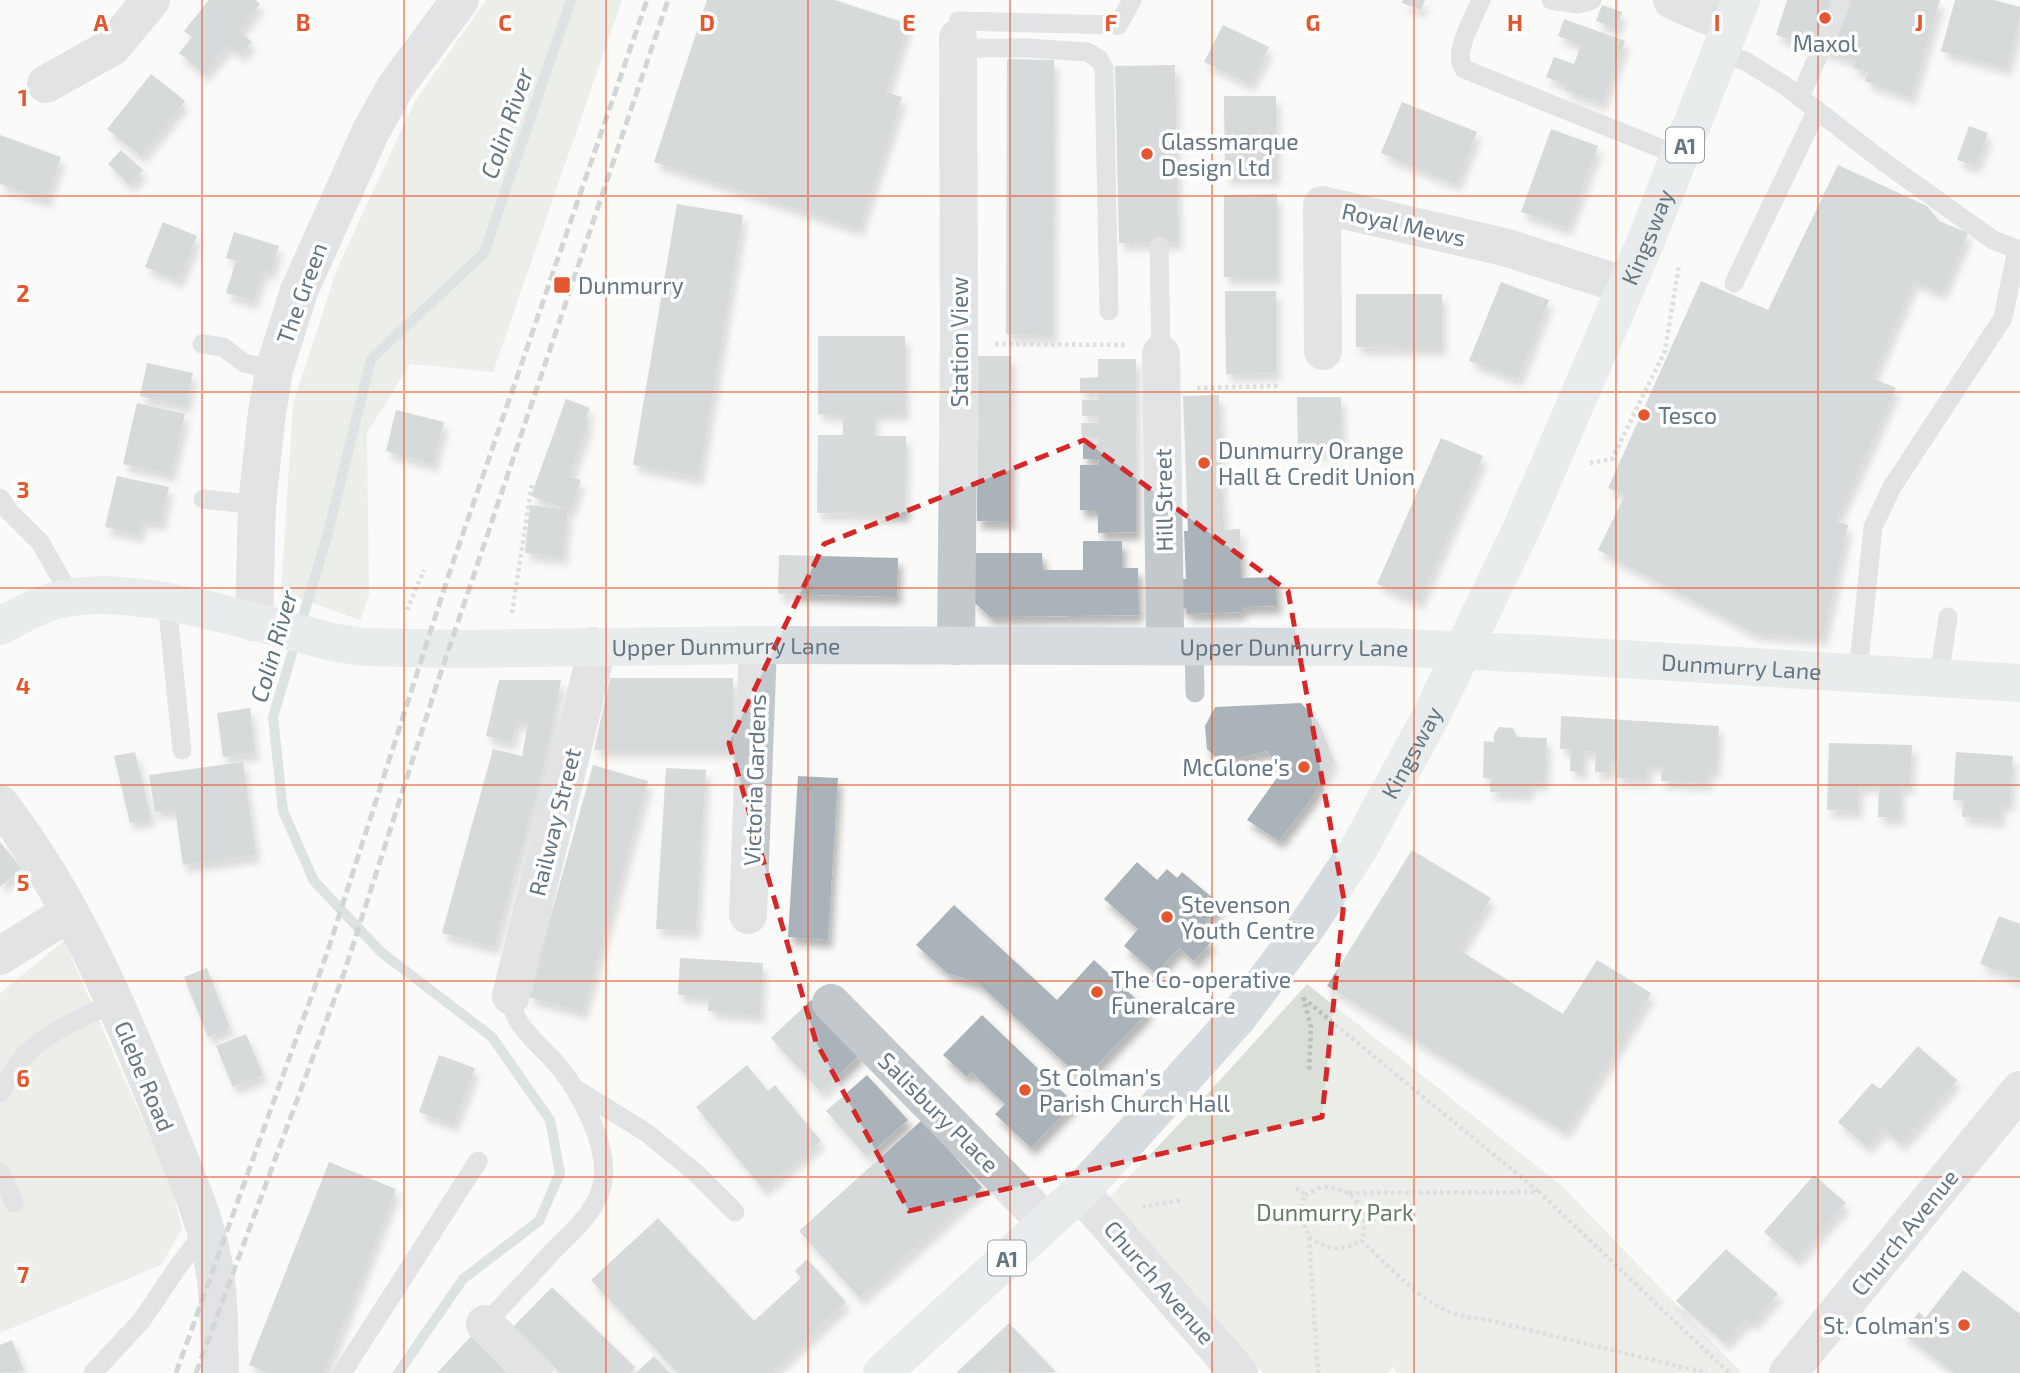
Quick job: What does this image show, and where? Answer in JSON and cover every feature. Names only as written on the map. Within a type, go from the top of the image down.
[{"type":"street","points":[[46,84],[112,47],[151,0]]},
{"type":"street","name":"The Green","points":[[261,625],[257,505],[274,370],[299,291],[370,133],[396,86],[460,0]]},
{"type":"street","points":[[1671,0],[1731,26]]},
{"type":"street","name":"Kingsway","points":[[882,1373],[1080,1192],[1238,1017],[1287,954],[1358,850],[1464,651],[1521,530],[1645,243],[1731,26]]},
{"type":"street","name":"Station View","points":[[956,646],[958,43]]},
{"type":"street","name":"Royal Mews","points":[[1323,351],[1322,205],[1504,247],[1611,281],[1625,288]]},
{"type":"street","name":"Hill Street","points":[[1161,362],[1165,627],[1178,646]]},
{"type":"street","name":"Upper Dunmurry Lane","points":[[0,626],[34,608],[72,597],[103,596],[167,602],[337,643],[411,649],[758,645],[1386,647],[1464,651]]},
{"type":"street","name":"Victoria Gardens","points":[[748,915],[758,645]]},
{"type":"street","name":"Railway Street","points":[[511,996],[593,665],[593,646]]},
{"type":"street","name":"Dunmurry Lane","points":[[1464,651],[2020,683]]},
{"type":"street","name":"Glebe Road","points":[[0,804],[23,834],[70,912],[151,1087],[191,1188],[214,1266],[219,1312],[220,1373]]},
{"type":"street","points":[[0,956],[70,912]]},
{"type":"street","name":"Salisbury Place","points":[[831,1003],[1046,1222]]},
{"type":"street","name":"Church Avenue","points":[[1788,1373],[2020,1090]]},
{"type":"street","name":"Church Avenue","points":[[1080,1192],[1239,1373]]},
{"type":"street","points":[[485,1324],[534,1373]]},
{"type":"lane","points":[[1109,311],[1104,68],[1099,59],[1087,52],[958,43],[958,21],[1118,25],[1132,0]]},
{"type":"lane","points":[[1481,0],[1460,52],[1459,62],[1464,69],[1680,156]]},
{"type":"lane","points":[[1551,0],[1577,4],[1592,0]]},
{"type":"lane","points":[[1800,97],[1841,0]]},
{"type":"lane","points":[[1731,26],[1745,61],[1800,97],[1884,162],[1993,240],[2017,249],[2003,318],[1892,487],[1873,527],[1858,673]]},
{"type":"lane","points":[[1734,283],[1817,110]]},
{"type":"lane","points":[[1159,246],[1161,362]]},
{"type":"lane","points":[[202,344],[223,348],[244,363],[274,370]]},
{"type":"lane","points":[[0,498],[40,542],[72,597]]},
{"type":"lane","points":[[203,499],[257,505]]},
{"type":"lane","points":[[167,602],[182,750]]},
{"type":"lane","points":[[1939,677],[1948,617]]},
{"type":"lane","points":[[1178,646],[1195,693]]},
{"type":"lane","points":[[485,1324],[589,1213],[601,1190],[601,1151],[590,1115],[559,1066],[519,1023],[511,1009],[511,996]]},
{"type":"lane","points":[[0,1093],[23,1056],[62,1029],[114,1004]]},
{"type":"lane","points":[[572,1087],[647,1133],[697,1174],[735,1212]]},
{"type":"lane","points":[[342,1373],[478,1161]]},
{"type":"lane","points":[[0,1172],[14,1203]]},
{"type":"lane","points":[[93,1373],[142,1320],[205,1231]]},
{"type":"path","points":[[1612,459],[1665,351],[1679,260],[1645,243]]},
{"type":"path","points":[[959,344],[1161,362],[1281,386]]},
{"type":"path","points":[[510,648],[512,617],[532,483]]},
{"type":"path","points":[[1287,954],[1307,984],[1303,998],[1311,1027],[1309,1071]]},
{"type":"path","points":[[1303,998],[1539,1192],[1729,1373]]},
{"type":"path","points":[[1318,1373],[1310,1237],[1300,1212],[1305,1195],[1323,1186],[1348,1193],[1539,1192]]},
{"type":"path","points":[[1296,1188],[1305,1195]]},
{"type":"path","points":[[1348,1193],[1363,1208],[1366,1226],[1362,1241]]},
{"type":"path","points":[[1310,1237],[1327,1249],[1343,1249],[1362,1241]]},
{"type":"path","points":[[1362,1241],[1441,1308],[1464,1316],[1707,1373]]},
{"type":"highlighted area","points":[[1084,440],[1288,591],[1344,900],[1322,1117],[909,1211],[816,1042],[729,743],[824,544]]},
{"type":"green space","points":[[486,0],[622,0],[493,372],[410,364],[367,433],[369,595],[360,620],[281,592],[293,404],[337,269],[415,101]]},
{"type":"green space","points":[[64,941],[171,1185],[182,1229],[161,1265],[0,1333],[0,993]]},
{"type":"green space","name":"Dunmurry Park","points":[[1307,984],[1563,1187],[1742,1373],[1398,1373],[1392,1367],[1388,1373],[1263,1373],[1108,1199]]},
{"type":"building","points":[[209,0],[255,0],[260,4],[239,31],[252,42],[241,55],[228,45],[204,74],[179,53],[192,37],[184,31]]},
{"type":"building","points":[[707,0],[835,0],[908,24],[886,92],[902,97],[859,229],[654,162]]},
{"type":"building","points":[[1403,0],[1425,0],[1421,10],[1402,3]]},
{"type":"building","points":[[1787,0],[1940,0],[1911,97],[1865,81],[1868,72],[1853,68],[1855,61],[1776,35]]},
{"type":"building","points":[[1955,0],[1994,0],[2020,7],[2007,68],[1941,51]]},
{"type":"building","points":[[1602,5],[1622,12],[1616,29],[1596,21]]},
{"type":"building","points":[[1564,19],[1625,41],[1602,103],[1565,90],[1567,85],[1546,77],[1554,57],[1574,64],[1581,45],[1558,36]]},
{"type":"building","points":[[1223,25],[1269,47],[1250,84],[1204,62]]},
{"type":"building","points":[[1007,59],[1054,60],[1053,335],[1006,334]]},
{"type":"building","name":"Glassmarque Design Ltd","points":[[1175,65],[1178,242],[1119,243],[1115,66]]},
{"type":"building","points":[[151,74],[185,101],[141,156],[107,129]]},
{"type":"building","points":[[1224,96],[1276,96],[1276,177],[1225,177]]},
{"type":"building","points":[[1402,102],[1477,132],[1456,184],[1381,153]]},
{"type":"building","points":[[1969,126],[1988,133],[1976,166],[1957,160]]},
{"type":"building","points":[[1551,129],[1598,146],[1567,228],[1521,212]]},
{"type":"building","points":[[0,135],[61,157],[46,200],[0,184]]},
{"type":"building","points":[[121,150],[143,170],[130,185],[108,164]]},
{"type":"building","points":[[1838,165],[1927,206],[1939,221],[1968,233],[1942,293],[1914,281],[1872,378],[1896,388],[1836,521],[1848,525],[1823,638],[1755,633],[1598,550],[1625,495],[1608,488],[1701,281],[1768,310]]},
{"type":"building","points":[[1277,194],[1277,277],[1224,277],[1224,195]]},
{"type":"building","points":[[677,204],[743,215],[699,477],[633,465]]},
{"type":"building","points":[[163,222],[197,236],[179,280],[145,267]]},
{"type":"building","points":[[234,232],[279,246],[270,272],[263,270],[253,301],[226,293],[236,261],[226,258]]},
{"type":"building","points":[[1501,282],[1549,300],[1518,379],[1469,361]]},
{"type":"building","points":[[1225,291],[1276,291],[1276,373],[1226,374]]},
{"type":"building","points":[[1356,294],[1442,294],[1442,348],[1356,347]]},
{"type":"building","points":[[818,336],[905,336],[905,413],[874,413],[874,436],[906,436],[905,514],[817,513],[818,435],[843,435],[843,414],[818,414]]},
{"type":"building","points":[[978,356],[1011,356],[1010,522],[977,521]]},
{"type":"building","points":[[1098,359],[1136,359],[1136,532],[1098,533],[1098,510],[1080,510],[1080,465],[1098,465],[1099,459],[1083,459],[1083,444],[1098,444],[1099,437],[1082,437],[1081,423],[1099,423],[1099,416],[1082,416],[1082,400],[1099,400],[1098,392],[1080,393],[1080,378],[1098,377]]},
{"type":"building","points":[[147,363],[193,373],[186,406],[140,396]]},
{"type":"building","name":"Dunmurry Orange Hall & Credit Union","points":[[1219,395],[1224,530],[1240,529],[1241,578],[1276,577],[1277,606],[1242,607],[1242,612],[1187,614],[1186,608],[1179,608],[1178,579],[1186,579],[1184,531],[1188,531],[1183,396]]},
{"type":"building","points":[[1297,397],[1341,397],[1342,451],[1298,452]]},
{"type":"building","points":[[566,399],[590,408],[585,420],[589,421],[569,477],[581,480],[570,510],[531,496]]},
{"type":"building","points":[[137,403],[185,414],[171,474],[123,464]]},
{"type":"building","points":[[396,410],[444,422],[433,464],[386,451]]},
{"type":"building","points":[[1441,438],[1483,456],[1419,602],[1377,584]]},
{"type":"building","points":[[117,476],[169,487],[161,523],[142,520],[139,535],[105,527]]},
{"type":"building","points":[[530,505],[568,510],[563,557],[525,553]]},
{"type":"building","points":[[1083,541],[1122,541],[1122,568],[1138,568],[1139,615],[990,617],[974,602],[973,553],[1042,553],[1043,570],[1083,570]]},
{"type":"building","points":[[779,555],[898,558],[897,597],[778,594]]},
{"type":"building","points":[[610,678],[733,678],[733,750],[594,750]]},
{"type":"building","points":[[499,680],[561,680],[545,763],[494,947],[442,933],[493,749],[522,756],[528,723],[516,721],[512,742],[486,736]]},
{"type":"building","name":"McGlone's","points":[[1301,703],[1318,721],[1334,761],[1312,798],[1279,841],[1247,820],[1281,772],[1267,751],[1223,763],[1207,749],[1205,726],[1215,707]]},
{"type":"building","points":[[250,708],[255,753],[223,757],[217,713]]},
{"type":"building","points":[[1561,716],[1719,726],[1716,771],[1709,770],[1708,783],[1661,781],[1662,765],[1648,765],[1647,779],[1616,778],[1617,756],[1612,756],[1611,772],[1595,772],[1596,752],[1583,751],[1583,772],[1570,771],[1571,749],[1560,749]]},
{"type":"building","points":[[1499,727],[1513,728],[1517,737],[1547,738],[1545,783],[1530,783],[1529,793],[1490,792],[1491,778],[1483,778],[1484,741],[1494,742],[1494,734]]},
{"type":"building","points":[[1829,743],[1912,745],[1910,786],[1901,786],[1900,818],[1878,817],[1879,785],[1859,785],[1858,811],[1827,810]]},
{"type":"building","points":[[135,752],[151,818],[130,823],[114,756]]},
{"type":"building","points":[[1956,752],[2013,756],[2010,803],[2002,803],[2000,820],[1962,817],[1963,800],[1953,800]]},
{"type":"building","points":[[243,762],[256,855],[183,865],[175,809],[155,812],[149,775]]},
{"type":"building","points":[[593,765],[648,781],[583,1012],[528,997]]},
{"type":"building","points":[[666,768],[706,770],[696,931],[656,929]]},
{"type":"building","points":[[798,776],[838,778],[828,940],[788,937]]},
{"type":"building","points":[[0,842],[22,868],[0,887]]},
{"type":"building","points":[[1412,850],[1491,898],[1459,950],[1563,1014],[1597,960],[1651,993],[1565,1132],[1327,986]]},
{"type":"building","name":"Stevenson Youth Centre","points":[[1137,862],[1157,880],[1167,869],[1177,878],[1182,872],[1221,905],[1198,931],[1211,942],[1194,961],[1179,948],[1156,974],[1124,946],[1138,929],[1104,899]]},
{"type":"building","name":"The Co-operative Funeralcare","points":[[954,905],[1057,1000],[1094,960],[1149,1011],[1083,1080],[978,983],[947,973],[916,945]]},
{"type":"building","points":[[1999,916],[2020,924],[2020,979],[1980,964]]},
{"type":"building","points":[[680,958],[763,963],[760,1015],[708,1011],[709,997],[678,995]]},
{"type":"building","points":[[207,968],[230,1028],[208,1037],[184,977]]},
{"type":"building","points":[[811,1000],[861,1054],[821,1092],[771,1038]]},
{"type":"building","name":"St Colman's Parish Church Hall","points":[[982,1015],[1074,1103],[1031,1148],[995,1114],[1005,1104],[971,1072],[967,1077],[943,1055]]},
{"type":"building","points":[[246,1034],[263,1075],[233,1087],[216,1046]]},
{"type":"building","points":[[1918,1046],[1957,1080],[1901,1144],[1883,1128],[1867,1147],[1838,1122],[1872,1083],[1880,1089]]},
{"type":"building","points":[[439,1055],[475,1068],[454,1124],[419,1112]]},
{"type":"building","points":[[747,1065],[768,1091],[775,1085],[821,1141],[763,1189],[696,1107]]},
{"type":"building","points":[[867,1075],[908,1120],[867,1157],[826,1111]]},
{"type":"building","points":[[922,1120],[982,1187],[860,1298],[799,1231]]},
{"type":"building","points":[[329,1162],[396,1189],[324,1373],[269,1373],[249,1365]]},
{"type":"building","points":[[1814,1175],[1846,1203],[1796,1260],[1764,1232]]},
{"type":"building","points":[[658,1218],[754,1321],[801,1278],[795,1271],[807,1259],[846,1302],[770,1373],[678,1373],[591,1280]]},
{"type":"building","points":[[1726,1249],[1778,1294],[1752,1324],[1747,1319],[1725,1343],[1676,1301]]},
{"type":"building","name":"St. Colman's","points":[[1963,1270],[2020,1314],[2020,1373],[1954,1373],[1902,1333],[1919,1312],[1925,1318]]},
{"type":"building","points":[[552,1287],[635,1367],[629,1373],[560,1373],[513,1327]]},
{"type":"building","points":[[1009,1323],[1056,1372],[956,1373],[990,1341]]},
{"type":"building","points":[[474,1333],[517,1373],[437,1373]]},
{"type":"building","points":[[12,1340],[24,1371],[0,1373],[0,1345]]},
{"type":"building","points":[[654,1356],[670,1373],[636,1373]]},
{"type":"waterway","name":"Colin River","points":[[398,1373],[463,1279],[539,1221],[560,1173],[550,1120],[492,1037],[381,952],[314,881],[283,811],[273,717],[328,533],[371,359],[484,253],[571,0]]},
{"type":"railway","points":[[176,1373],[327,953],[448,577],[647,0]]},
{"type":"railway","points":[[196,1373],[344,973],[437,684],[668,0]]},
{"type":"place","name":"Maxol","points":[[1825,18]]},
{"type":"place","name":"Glassmarque Design Ltd","points":[[1147,154]]},
{"type":"place","name":"Dunmurry","points":[[562,285]]},
{"type":"place","name":"Tesco","points":[[1644,415]]},
{"type":"place","name":"Dunmurry Orange Hall & Credit Union","points":[[1204,463]]},
{"type":"place","name":"McGlone's","points":[[1304,767]]},
{"type":"place","name":"Stevenson Youth Centre","points":[[1167,917]]},
{"type":"place","name":"The Co-operative Funeralcare","points":[[1097,992]]},
{"type":"place","name":"St Colman's Parish Church Hall","points":[[1025,1090]]},
{"type":"place","name":"St. Colman's","points":[[1964,1325]]}]
